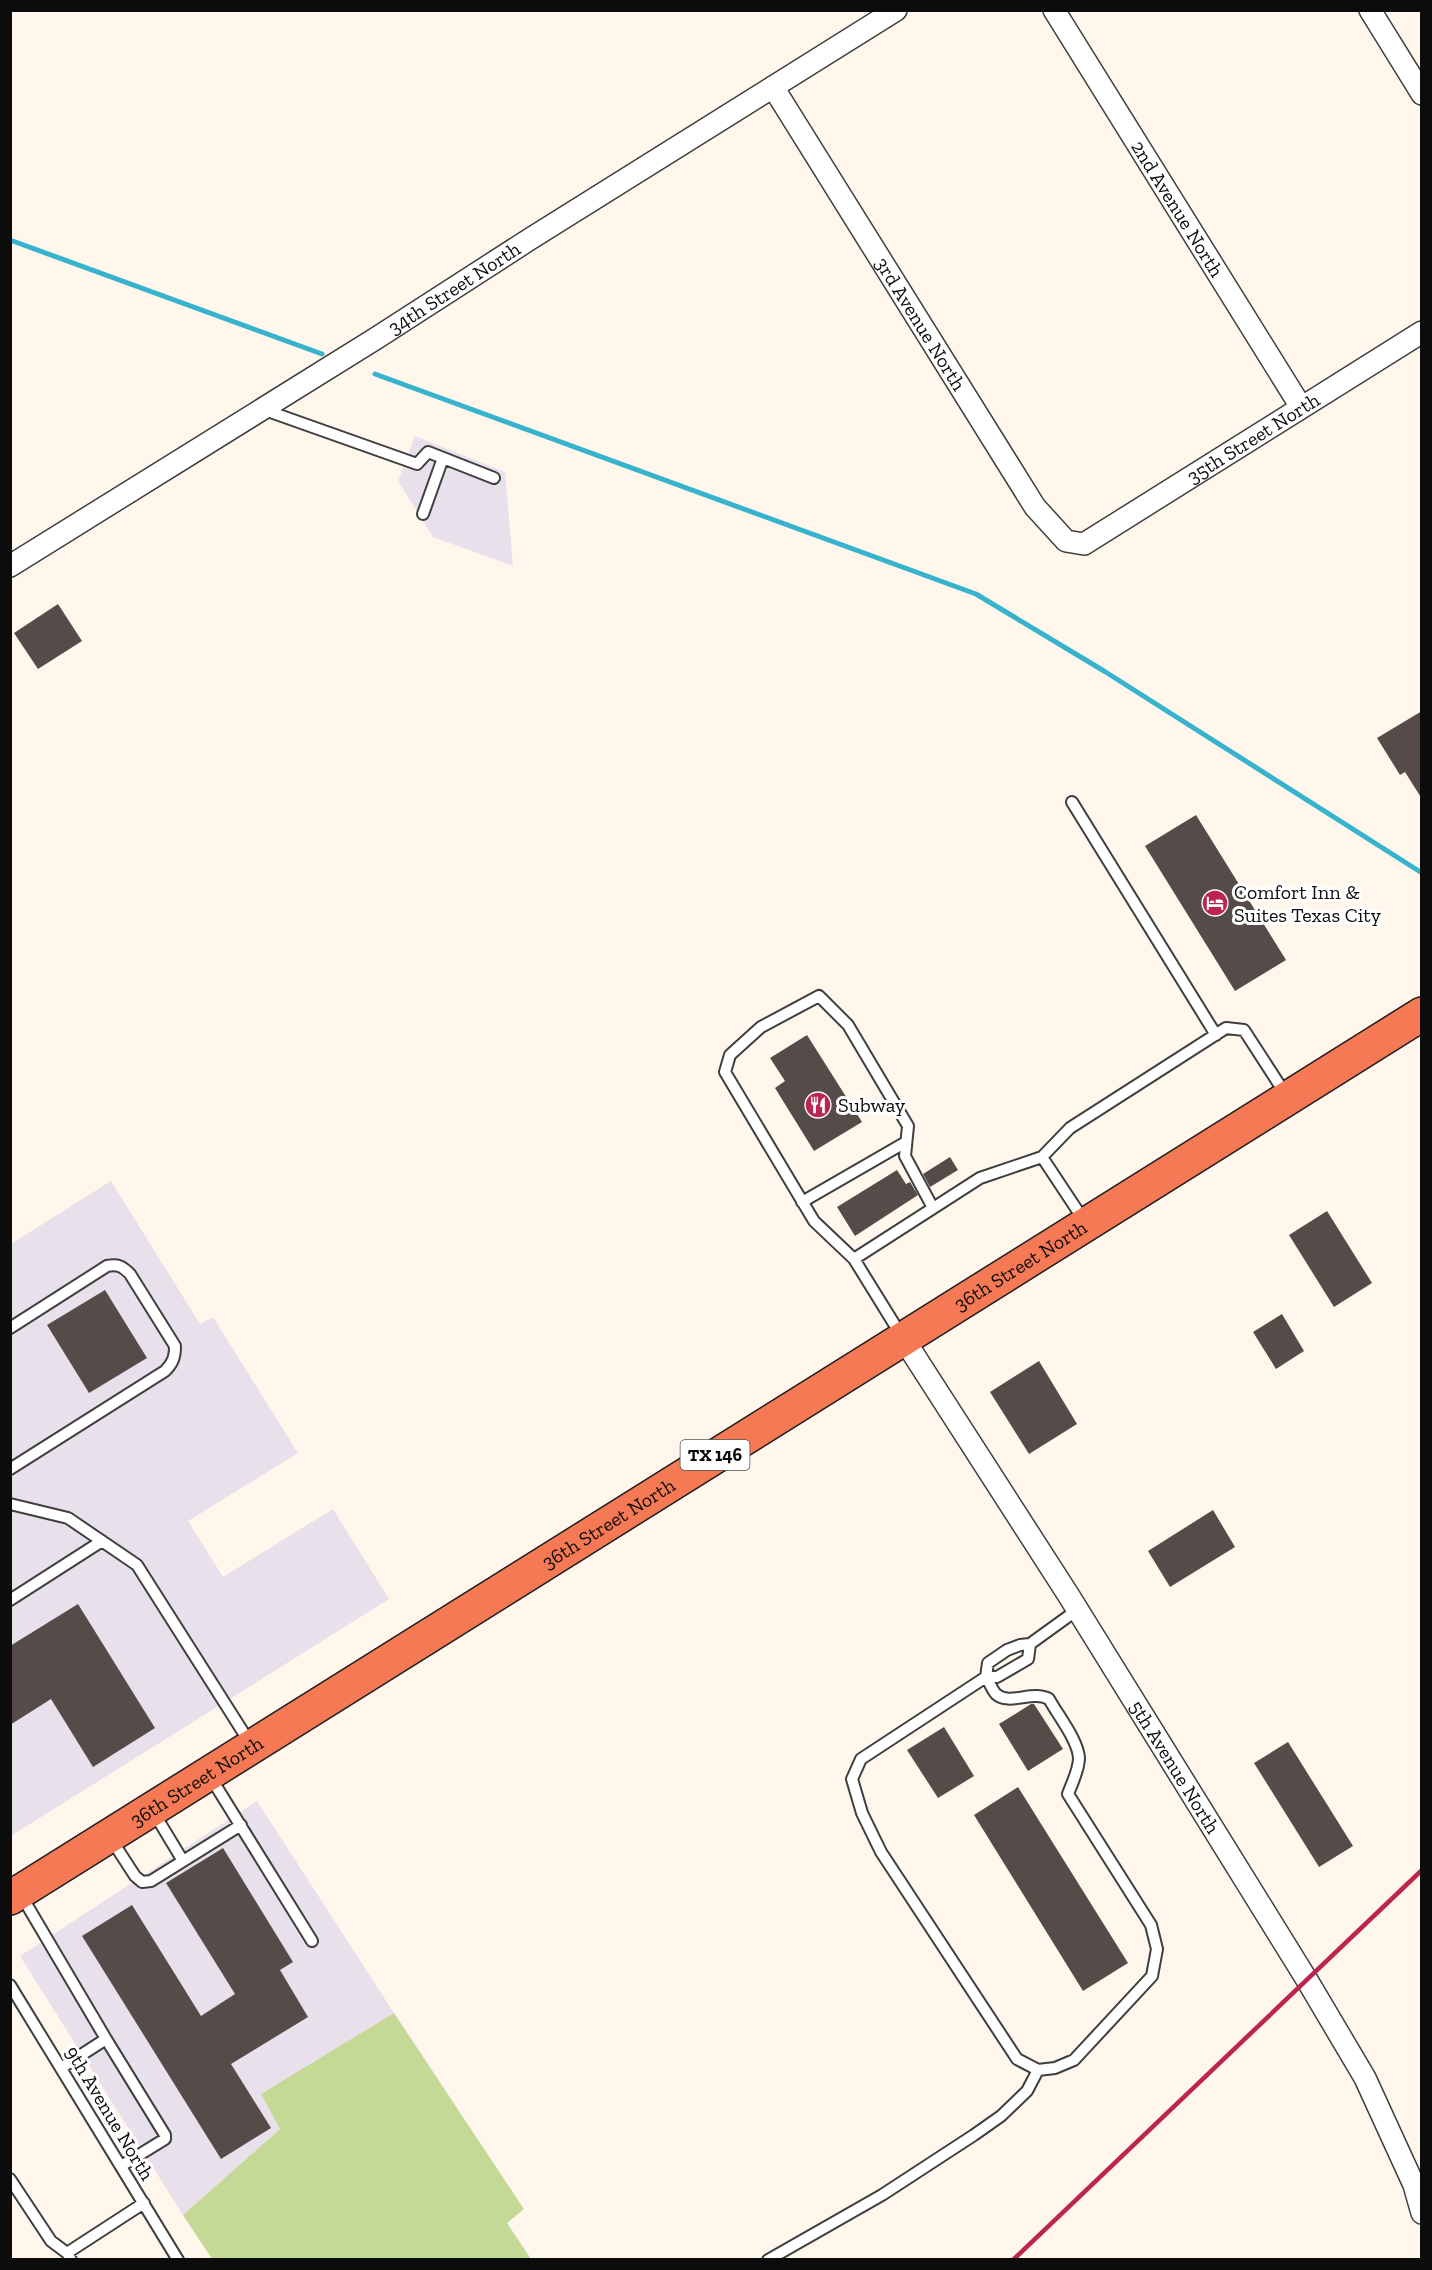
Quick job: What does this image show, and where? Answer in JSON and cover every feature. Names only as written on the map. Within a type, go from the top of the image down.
[{"type":"highway","name":"36th Street North","points":[[15,1895],[1422,1014]]},
{"type":"street","name":"34th Street North","points":[[10,566],[896,10]]},
{"type":"street","name":"2nd Avenue North","points":[[1054,10],[1301,407]]},
{"type":"street","points":[[1370,10],[1422,94]]},
{"type":"street","name":"3rd Avenue North","points":[[773,87],[1035,507],[1066,541],[1084,544]]},
{"type":"street","name":"35th Street North","points":[[1084,544],[1422,332]]},
{"type":"street","name":"5th Avenue North","points":[[903,1338],[1077,1610],[1282,1939],[1365,2078],[1414,2185],[1422,2213]]},
{"type":"lane","points":[[262,409],[417,464],[428,452],[494,478]]},
{"type":"lane","points":[[423,514],[443,458]]},
{"type":"lane","points":[[1072,802],[1216,1035]]},
{"type":"lane","points":[[903,1338],[854,1258],[814,1221],[802,1202],[725,1072],[730,1055],[761,1027],[819,996],[848,1025],[908,1126],[905,1156],[933,1208]]},
{"type":"lane","points":[[854,1258],[980,1178],[1042,1157],[1070,1128],[1226,1028],[1245,1030],[1288,1098]]},
{"type":"lane","points":[[802,1202],[906,1142]]},
{"type":"lane","points":[[1042,1157],[1086,1224]]},
{"type":"lane","points":[[10,1328],[107,1266],[116,1264],[122,1266],[130,1274],[175,1346],[175,1354],[173,1363],[165,1371],[10,1469]]},
{"type":"lane","points":[[10,1504],[68,1518],[137,1565],[252,1746]]},
{"type":"lane","points":[[10,1600],[102,1541]]},
{"type":"lane","points":[[1030,1644],[1028,1659],[997,1677],[986,1677],[861,1759],[852,1779],[862,1813],[881,1852],[1017,2059],[1038,2070],[1055,2068],[1074,2060],[1152,1976],[1157,1949],[1151,1925],[1068,1794],[1077,1771],[1079,1757],[1075,1743],[1049,1699],[1041,1695],[1008,1699],[996,1694],[986,1677],[988,1664],[1007,1650],[1030,1644],[1077,1610]]},
{"type":"lane","points":[[208,1773],[312,1941]]},
{"type":"lane","points":[[152,1809],[183,1861]]},
{"type":"lane","points":[[109,1836],[135,1876],[142,1882],[151,1881],[241,1825]]},
{"type":"lane","points":[[15,1895],[165,2135],[165,2139],[121,2166]]},
{"type":"lane","name":"9th Avenue North","points":[[10,1985],[178,2259]]},
{"type":"lane","points":[[61,2068],[106,2040]]},
{"type":"lane","points":[[768,2259],[882,2195],[1001,2116],[1027,2091],[1038,2070]]},
{"type":"lane","points":[[10,2179],[51,2241],[69,2256],[144,2203]]},
{"type":"shaded area","points":[[415,436],[505,472],[513,566],[433,537],[398,481]]},
{"type":"shaded area","points":[[111,1181],[200,1324],[213,1317],[298,1453],[188,1521],[223,1577],[333,1509],[389,1599],[11,1836],[11,1244]]},
{"type":"shaded area","points":[[257,1801],[394,2013],[262,2094],[280,2129],[183,2215],[20,1956]]},
{"type":"green space","points":[[394,2013],[524,2209],[507,2223],[531,2259],[212,2259],[183,2215],[280,2129],[261,2094]]},
{"type":"building","points":[[58,604],[82,641],[38,669],[14,633]]},
{"type":"building","points":[[1422,711],[1422,799],[1405,772],[1400,775],[1377,738]]},
{"type":"building","name":"Comfort Inn & Suites Texas City","points":[[1196,815],[1286,960],[1235,991],[1145,846]]},
{"type":"building","name":"Subway","points":[[807,1035],[862,1122],[814,1151],[775,1088],[785,1081],[770,1058]]},
{"type":"building","points":[[950,1157],[958,1170],[930,1187],[923,1174]]},
{"type":"building","points":[[897,1170],[906,1184],[910,1182],[918,1195],[855,1236],[837,1207]]},
{"type":"building","points":[[1327,1211],[1372,1283],[1334,1307],[1289,1235]]},
{"type":"building","points":[[105,1290],[147,1358],[89,1393],[47,1325]]},
{"type":"building","points":[[1282,1314],[1304,1351],[1276,1369],[1253,1332]]},
{"type":"building","points":[[1039,1361],[1077,1424],[1029,1454],[990,1392]]},
{"type":"building","points":[[1213,1510],[1235,1547],[1170,1587],[1148,1551]]},
{"type":"building","points":[[78,1604],[155,1728],[93,1767],[51,1699],[10,1725],[10,1646]]},
{"type":"building","points":[[1034,1704],[1063,1749],[1028,1771],[999,1724]]},
{"type":"building","points":[[944,1727],[974,1776],[938,1798],[907,1750]]},
{"type":"building","points":[[1288,1742],[1353,1846],[1319,1867],[1254,1763]]},
{"type":"building","points":[[1018,1787],[1128,1963],[1083,1991],[974,1815]]},
{"type":"building","points":[[223,1848],[293,1962],[280,1970],[308,2017],[231,2064],[271,2128],[221,2159],[82,1936],[132,1905],[201,2016],[235,1994],[166,1883]]},
{"type":"waterway","points":[[10,240],[322,354]]},
{"type":"waterway","points":[[375,374],[976,594],[1104,671],[1422,873]]},
{"type":"railway","points":[[1013,2260],[1422,1870]]},
{"type":"place","name":"Comfort Inn & Suites Texas City","points":[[1215,903]]},
{"type":"place","name":"Subway","points":[[818,1105]]}]
